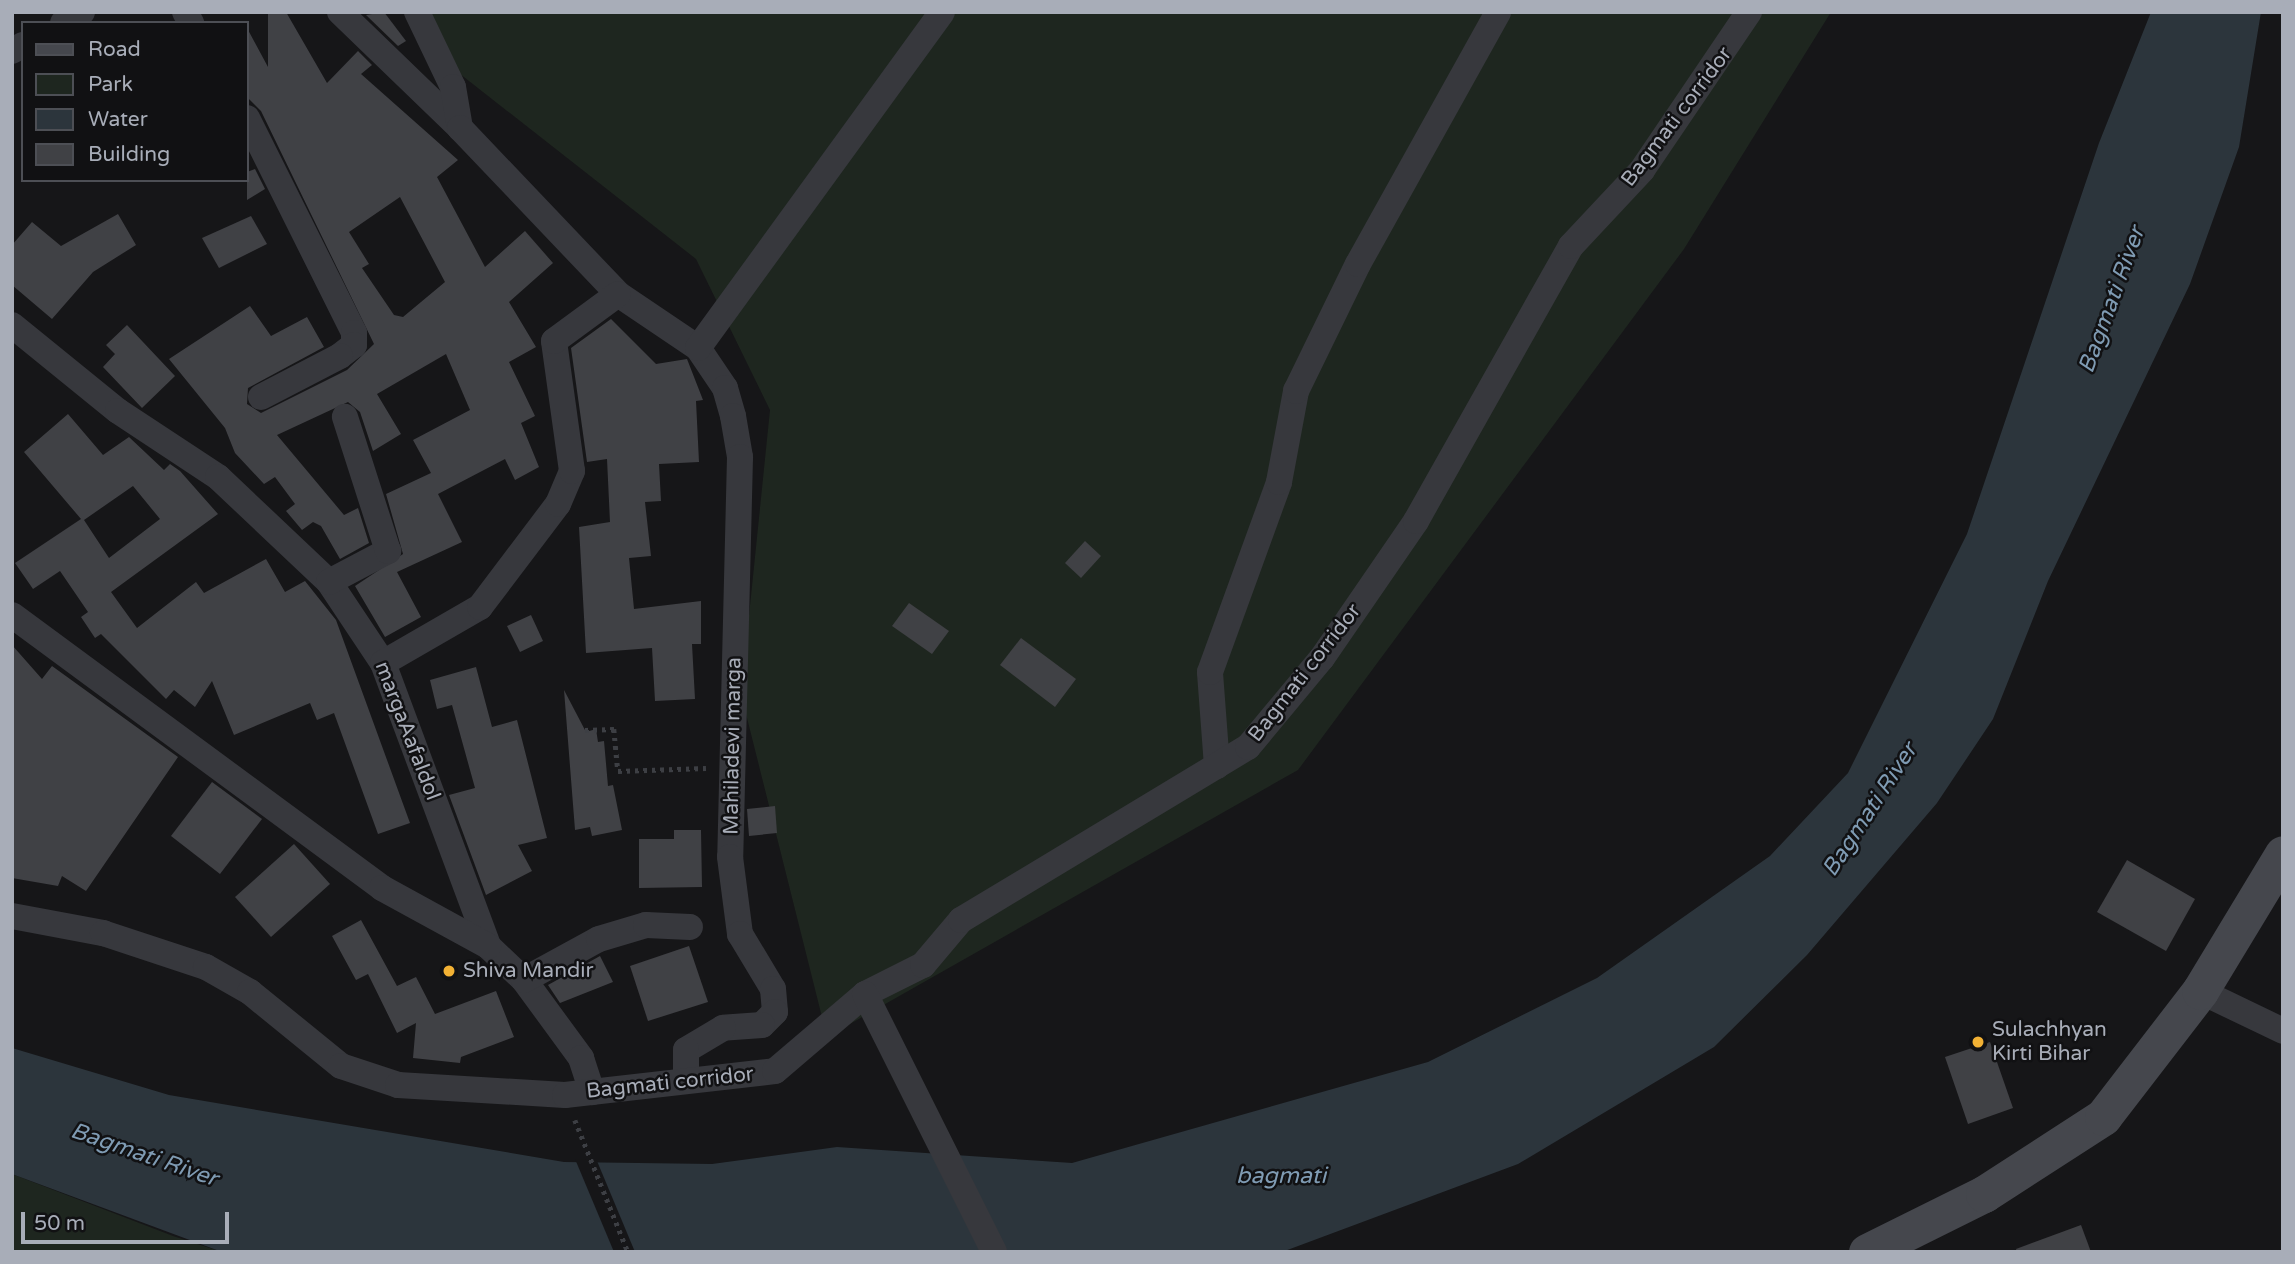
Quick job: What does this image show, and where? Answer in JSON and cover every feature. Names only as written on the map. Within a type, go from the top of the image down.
[{"type":"main road","points":[[1867,1252],[1984,1194],[2103,1118],[2200,991],[2283,854]]},
{"type":"street","points":[[66,21],[82,12]]},
{"type":"street","points":[[340,12],[460,128],[618,294],[698,348],[942,12]]},
{"type":"street","points":[[417,12],[453,87],[460,128]]},
{"type":"street","points":[[1217,765],[1210,672],[1279,482],[1296,391],[1358,264],[1498,12]]},
{"type":"street","name":"Bagmati corridor","points":[[12,916],[103,933],[206,967],[250,992],[341,1066],[398,1086],[565,1095],[775,1072],[865,994],[923,965],[961,920],[1248,747],[1322,658],[1416,522],[1571,246],[1642,170],[1749,12]]},
{"type":"street","points":[[248,120],[354,333],[354,345],[340,356],[261,397]]},
{"type":"street","points":[[383,663],[480,607],[558,504],[572,471],[554,341],[618,294]]},
{"type":"street","name":"margaAafaldol","points":[[12,325],[118,411],[218,477],[329,582],[383,663],[488,946],[524,980],[581,1058],[592,1092]]},
{"type":"street","name":"Mahiladevi marga","points":[[686,1080],[686,1050],[723,1028],[762,1026],[775,1012],[774,989],[740,934],[730,857],[740,457],[725,388],[698,348]]},
{"type":"street","points":[[329,582],[388,551],[345,417]]},
{"type":"street","points":[[12,615],[382,888],[488,946]]},
{"type":"street","points":[[524,980],[599,939],[646,925],[690,927]]},
{"type":"street","points":[[2200,991],[2283,1031]]},
{"type":"street","points":[[865,994],[994,1252]]},
{"type":"path","points":[[585,730],[614,729],[618,771],[732,768]]},
{"type":"path","points":[[565,1095],[628,1252]]},
{"type":"green space","points":[[426,12],[1831,12],[1684,249],[1298,770],[827,1037],[741,694],[770,410],[696,259],[455,70]]},
{"type":"green space","points":[[12,1174],[173,1236],[222,1252],[12,1252]]},
{"type":"water","name":"bagmati","points":[[2151,12],[2261,12],[2239,147],[2190,284],[2048,581],[1993,719],[1937,803],[1807,955],[1714,1047],[1518,1164],[1282,1252],[222,1252],[12,1174],[12,1048],[169,1095],[564,1162],[712,1164],[837,1147],[1072,1163],[1428,1062],[1597,978],[1770,856],[1848,773],[1967,534],[2099,143]]},
{"type":"pier","points":[[575,1159],[597,1161],[635,1252],[614,1252]]},
{"type":"building","points":[[268,12],[286,12],[327,83],[358,51],[372,65],[361,74],[458,160],[437,177],[485,267],[525,231],[553,263],[509,302],[536,347],[509,362],[535,416],[521,423],[539,467],[515,480],[505,459],[438,494],[462,542],[397,572],[421,617],[385,637],[355,586],[403,554],[386,494],[431,473],[413,440],[470,410],[446,354],[377,394],[401,434],[373,451],[360,412],[348,402],[277,435],[344,515],[358,508],[369,543],[340,559],[321,526],[313,522],[302,530],[286,511],[295,504],[275,477],[264,484],[235,453],[225,428],[169,359],[250,306],[271,336],[307,317],[324,347],[248,388],[247,404],[261,413],[347,370],[374,344],[261,111],[248,98],[248,30],[268,67]],"holes":[[[400,197],[445,282],[403,317],[394,315],[362,268],[369,264],[349,232]]]},
{"type":"building","points":[[384,12],[406,41],[398,46],[366,15]]},
{"type":"building","points":[[255,169],[265,189],[247,200],[247,182],[248,172]]},
{"type":"building","points":[[118,214],[136,245],[93,272],[52,319],[12,285],[12,245],[32,222],[61,246]]},
{"type":"building","points":[[251,216],[267,244],[219,268],[202,238]]},
{"type":"building","points":[[611,319],[656,364],[687,359],[703,400],[696,401],[699,462],[659,464],[661,501],[645,502],[651,556],[629,558],[634,609],[701,601],[701,644],[692,644],[695,699],[655,701],[652,648],[586,653],[579,527],[610,522],[607,459],[587,462],[571,348]]},
{"type":"building","points":[[127,325],[175,376],[142,408],[103,367],[115,354],[106,345]]},
{"type":"building","points":[[68,414],[103,455],[129,437],[164,470],[170,464],[180,471],[218,514],[111,592],[137,628],[196,582],[204,593],[266,559],[285,592],[305,581],[336,620],[410,823],[378,834],[334,713],[317,720],[310,703],[234,735],[212,681],[195,707],[174,690],[166,699],[101,634],[95,638],[81,617],[88,612],[60,571],[33,589],[15,563],[81,519],[24,452]],"holes":[[[133,486],[160,519],[109,558],[84,520]]]},
{"type":"building","points":[[1085,541],[1101,556],[1081,578],[1065,563]]},
{"type":"building","points":[[909,603],[949,631],[932,654],[892,626]]},
{"type":"building","points":[[531,615],[543,641],[520,652],[507,626]]},
{"type":"building","points":[[1021,638],[1076,679],[1055,707],[1000,665]]},
{"type":"building","points":[[12,645],[42,679],[52,666],[178,757],[86,891],[62,876],[58,886],[12,878]]},
{"type":"building","points":[[476,667],[492,727],[517,720],[547,838],[518,845],[532,871],[486,895],[449,795],[475,788],[452,705],[437,709],[430,680]]},
{"type":"building","points":[[564,690],[586,732],[596,729],[598,742],[604,741],[608,786],[613,785],[622,830],[592,836],[590,827],[575,830]]},
{"type":"building","points":[[212,782],[262,819],[220,874],[171,836]]},
{"type":"building","points":[[775,806],[777,833],[749,836],[747,809]]},
{"type":"building","points":[[674,830],[701,830],[702,887],[639,888],[639,839],[674,839]]},
{"type":"building","points":[[294,844],[330,884],[271,937],[235,897]]},
{"type":"building","points":[[2127,860],[2195,899],[2166,951],[2097,912]]},
{"type":"building","points":[[361,920],[397,986],[416,977],[435,1014],[496,991],[514,1037],[461,1057],[460,1063],[413,1058],[416,1023],[397,1033],[368,974],[356,980],[332,936]]},
{"type":"building","points":[[689,946],[708,1002],[648,1021],[630,966]]},
{"type":"building","points":[[600,956],[613,982],[560,1003],[548,985]]},
{"type":"building","points":[[1990,1042],[2013,1108],[1968,1124],[1945,1057]]},
{"type":"building","points":[[2081,1225],[2091,1252],[2017,1252],[2016,1249]]},
{"type":"place","name":"Shiva Mandir","points":[[449,971]]},
{"type":"place","name":"Sulachhyan Kirti Bihar","points":[[1978,1042]]},
{"type":"water label","name":"Bagmati River","points":[[2112,300]]},
{"type":"water label","name":"Bagmati River","points":[[1870,810]]},
{"type":"water label","name":"Bagmati River","points":[[144,1155]]}]
